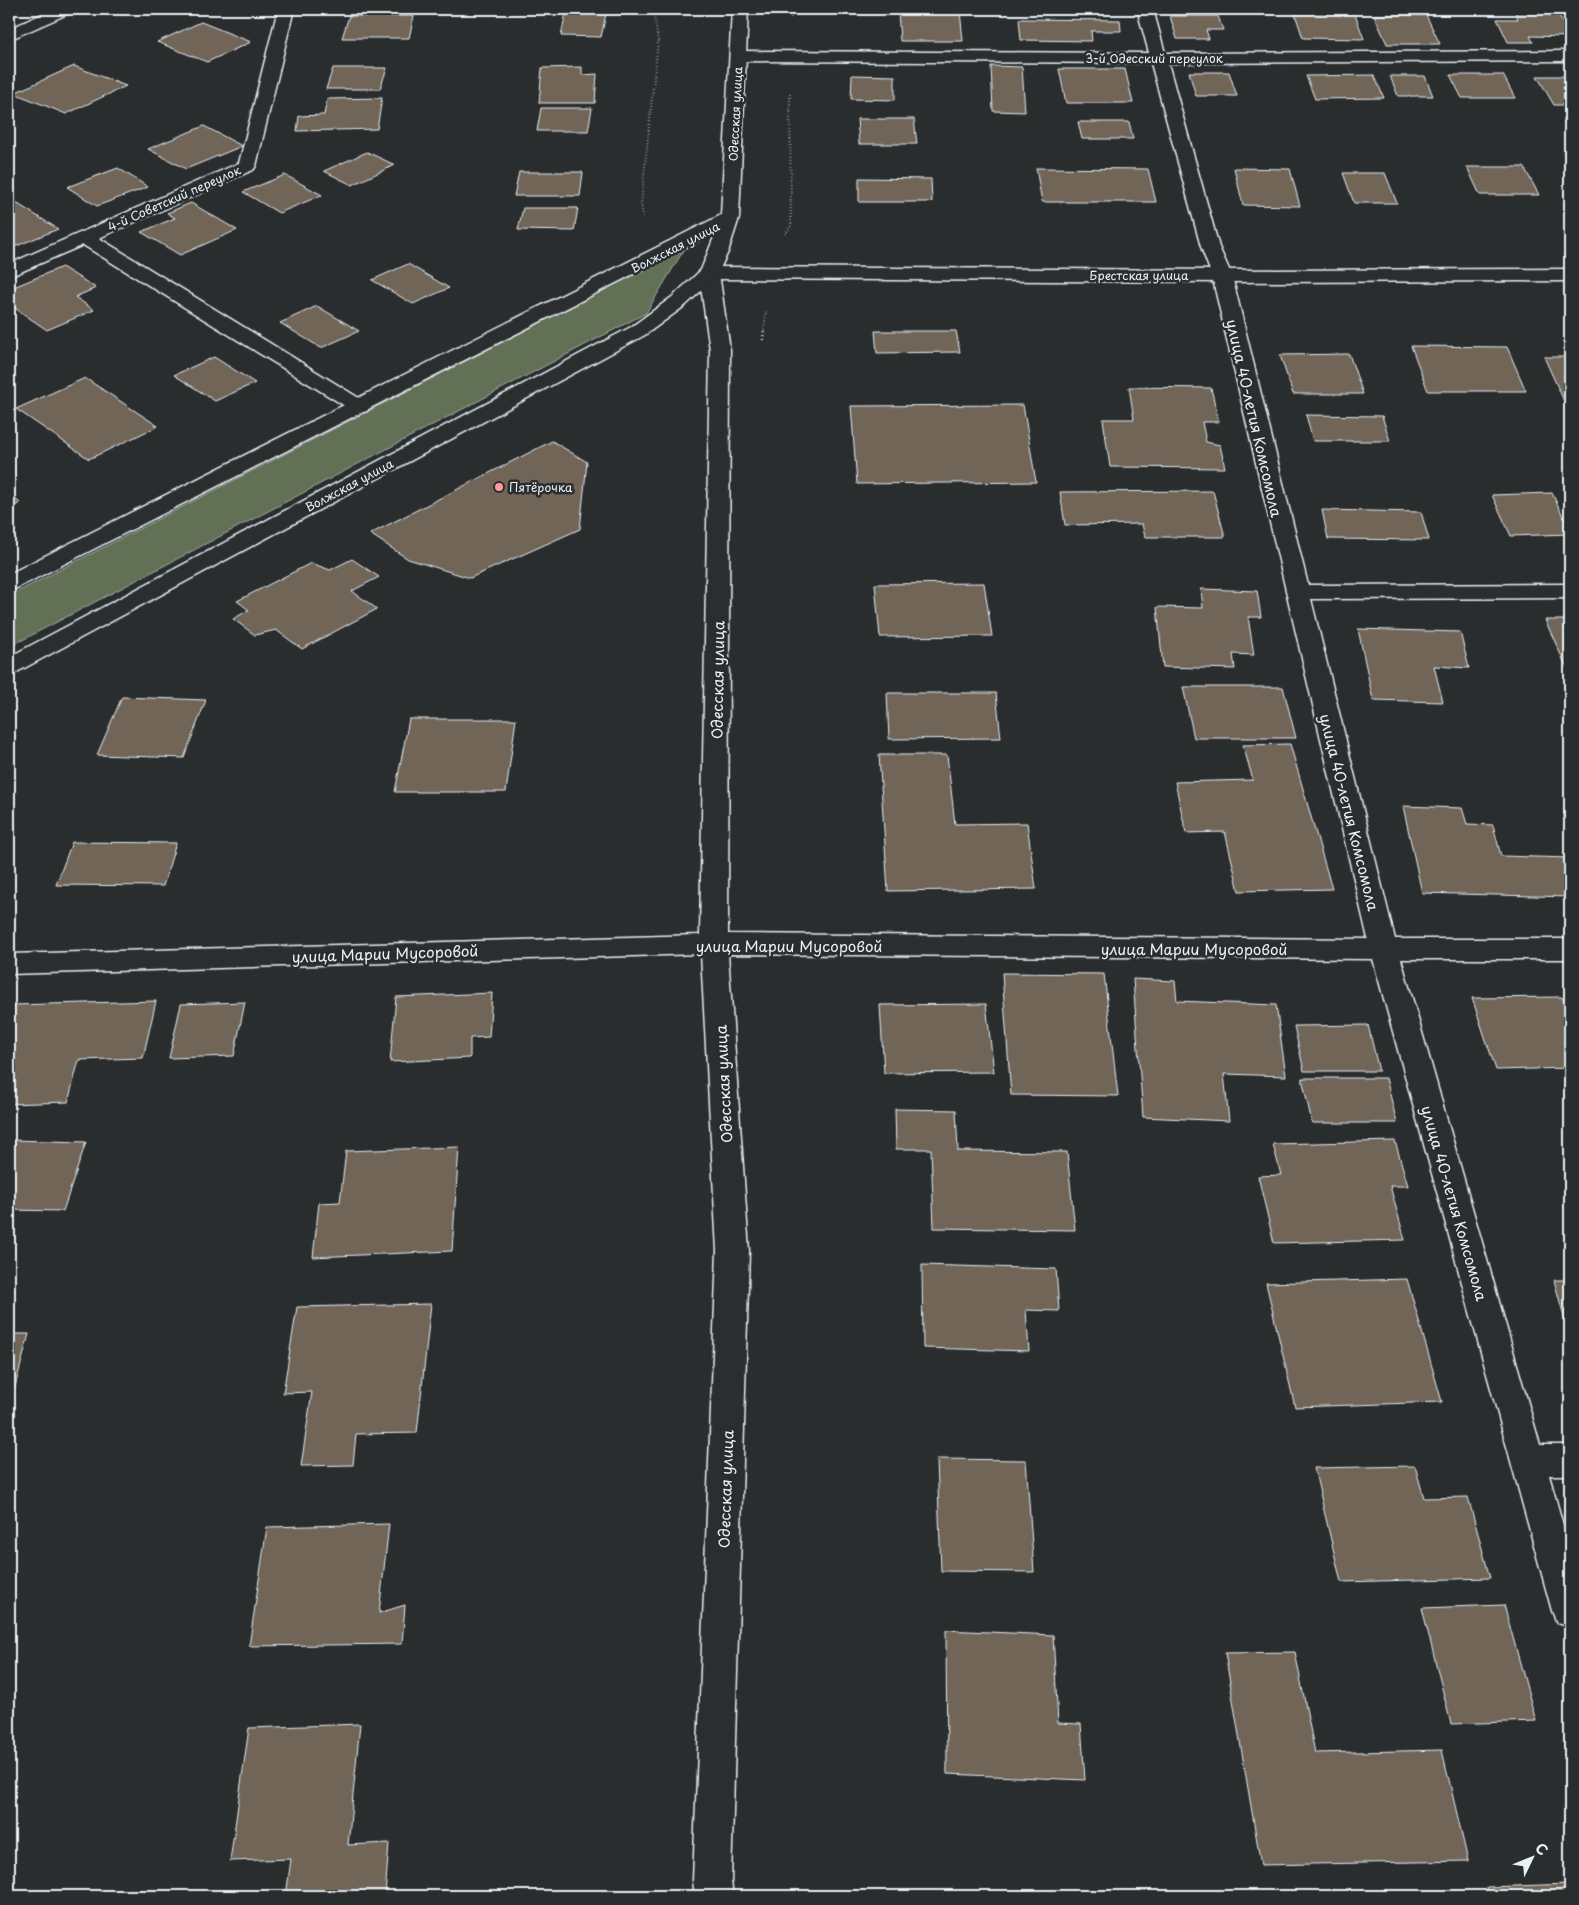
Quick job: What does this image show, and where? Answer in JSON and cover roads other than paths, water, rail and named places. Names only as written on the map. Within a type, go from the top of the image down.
[{"type":"street","points":[[9,35],[66,9]]},
{"type":"street","name":"4-й Советский переулок","points":[[9,271],[247,166],[286,9]]},
{"type":"street","name":"Одесская улица","points":[[730,218],[740,9]]},
{"type":"street","name":"улица 40-летия Комсомола","points":[[1145,9],[1160,58],[1210,247],[1222,276],[1384,949],[1570,1611]]},
{"type":"street","name":"3-й Одесский переулок","points":[[738,56],[1160,58],[1570,56]]},
{"type":"street","name":"Волжская улица","points":[[9,668],[638,331],[679,300],[709,273],[719,252],[730,218]]},
{"type":"street","name":"Волжская улица","points":[[9,583],[360,407],[730,218]]},
{"type":"street","points":[[85,238],[360,407]]},
{"type":"street","name":"Одесская улица","points":[[709,273],[720,350],[714,944],[733,1251],[710,1891]]},
{"type":"street","name":"Брестская улица","points":[[709,273],[1222,276],[1570,275]]},
{"type":"street","points":[[1297,592],[1570,591]]},
{"type":"street","name":"улица Марии Мусоровой","points":[[9,964],[714,944],[1570,949]]},
{"type":"street","points":[[1528,1460],[1570,1460]]},
{"type":"place","name":"Пятёрочка","points":[[499,487]]}]
